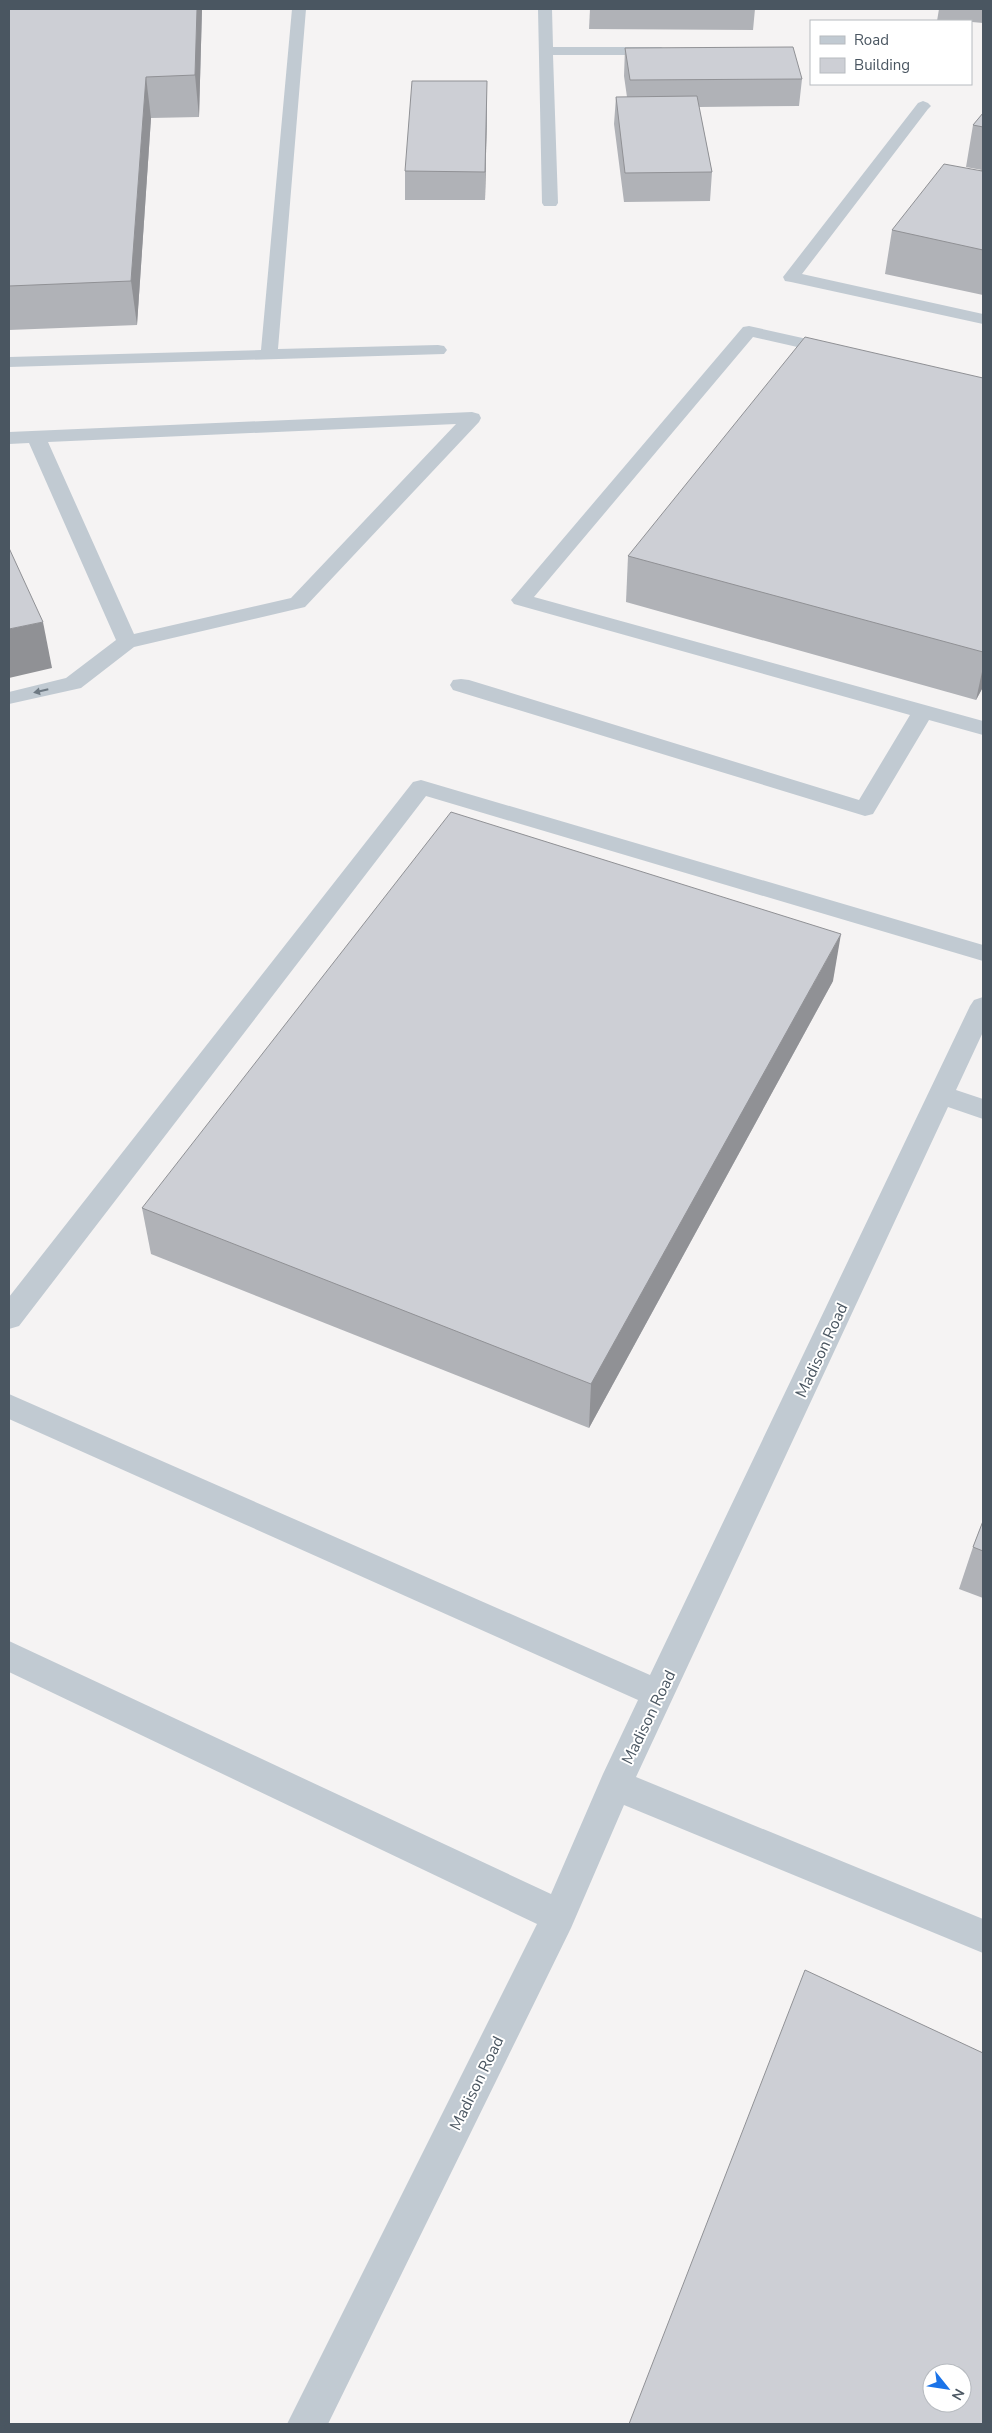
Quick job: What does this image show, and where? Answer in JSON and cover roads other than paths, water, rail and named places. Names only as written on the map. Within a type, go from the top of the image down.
[{"type":"street","points":[[269,355],[299,9]]},
{"type":"street","points":[[545,9],[550,203]]},
{"type":"street","points":[[545,51],[674,51]]},
{"type":"street","points":[[923,106],[791,277],[983,319]]},
{"type":"street","points":[[852,355],[749,331],[521,600],[983,728]]},
{"type":"street","points":[[9,362],[438,350]]},
{"type":"street","points":[[9,438],[472,418],[298,603],[127,642],[73,683],[9,698]]},
{"type":"street","points":[[36,437],[127,642]]},
{"type":"street","points":[[461,685],[865,809],[923,712]]},
{"type":"street","points":[[9,1318],[422,787],[983,954]]},
{"type":"street","name":"Madison Road","points":[[307,2424],[559,1916],[615,1785],[983,1006]]},
{"type":"street","points":[[942,1095],[983,1108]]},
{"type":"street","points":[[9,1406],[659,1694]]},
{"type":"street","points":[[9,1656],[559,1916]]},
{"type":"street","points":[[615,1785],[983,1936]]}]
